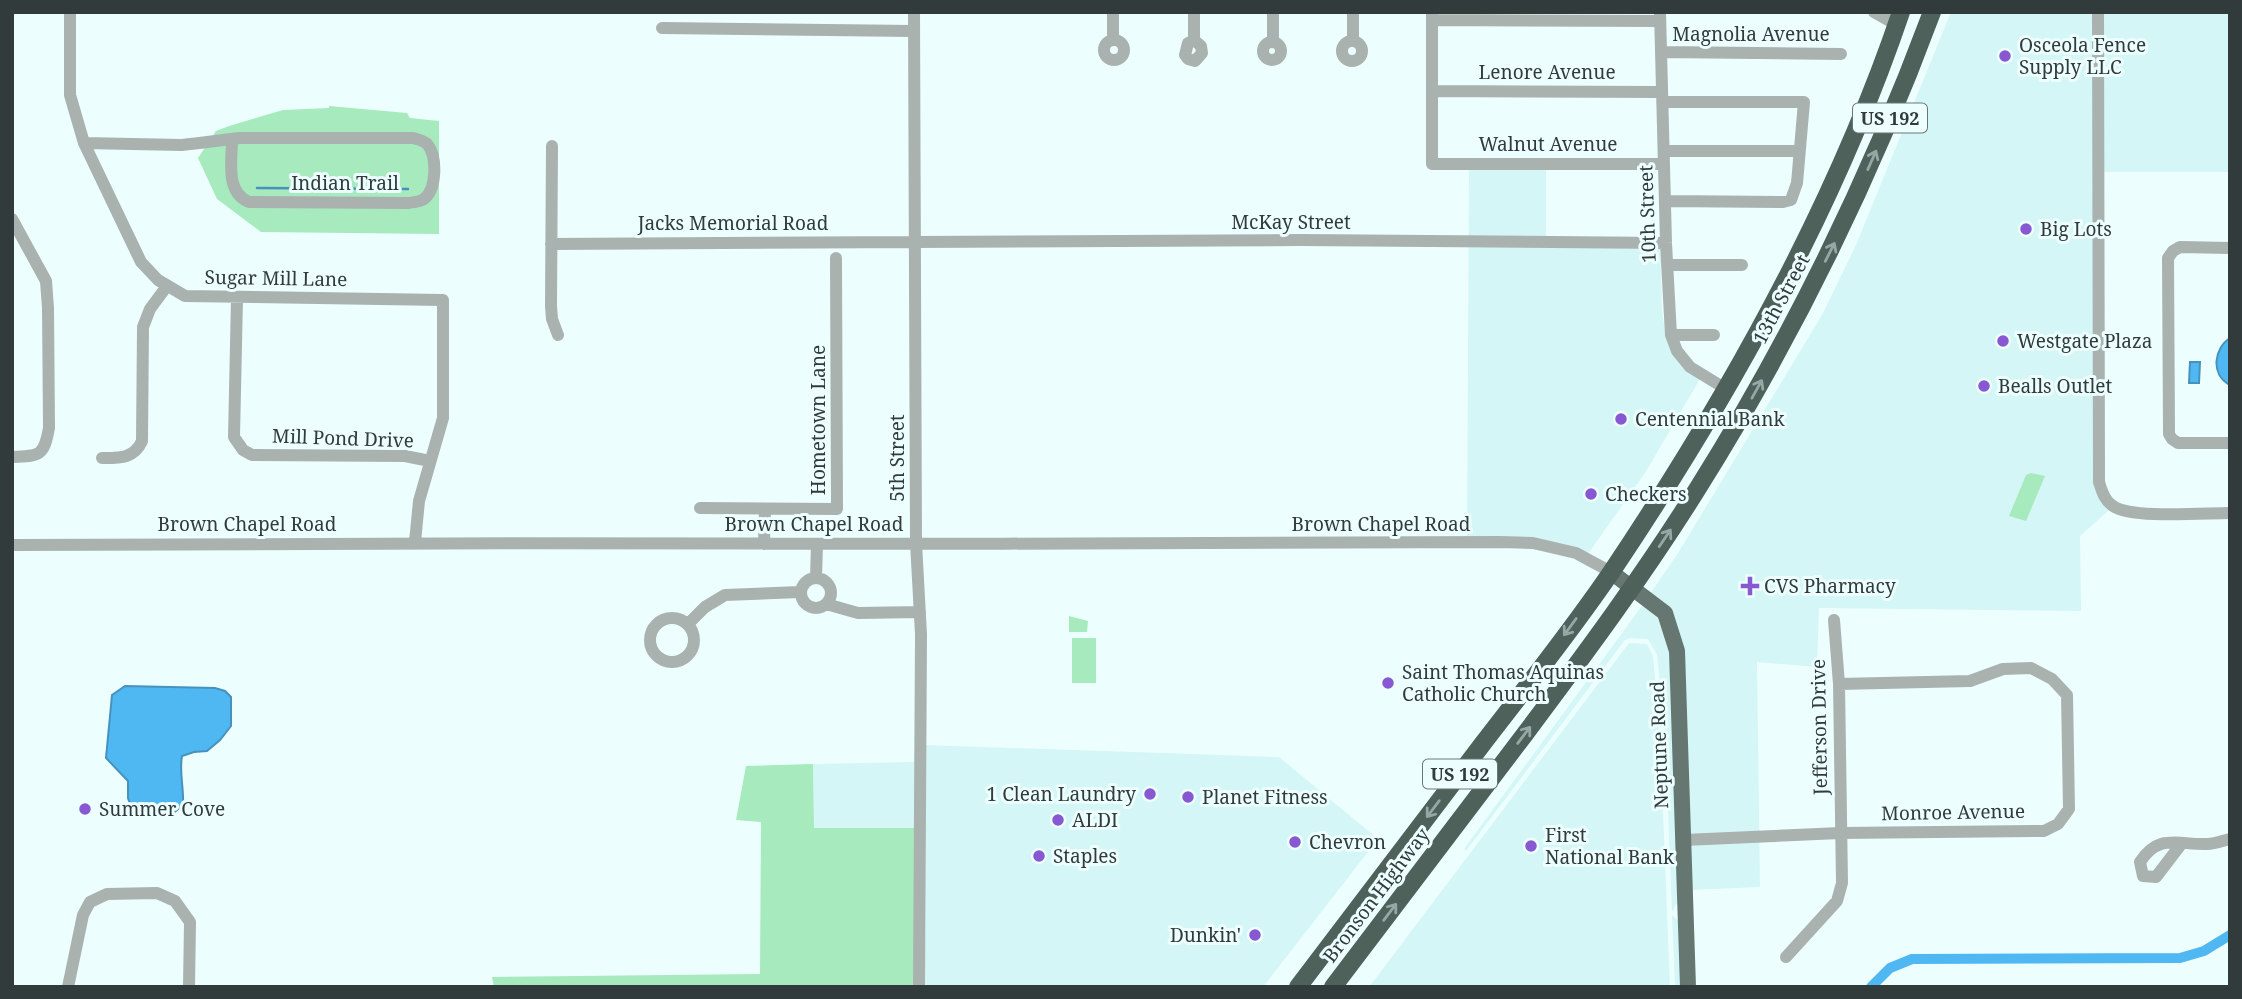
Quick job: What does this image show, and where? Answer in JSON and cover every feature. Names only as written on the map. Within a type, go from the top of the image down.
[{"type":"highway","points":[[1923,12],[1923,35]]},
{"type":"highway","name":"13th Street","points":[[1633,587],[1717,457],[1799,311],[1848,214],[1899,99],[1932,12]]},
{"type":"highway","name":"13th Street","points":[[1611,572],[1726,388],[1819,211],[1899,19]]},
{"type":"highway","name":"US 192","points":[[1303,981],[1611,572]]},
{"type":"highway","name":"Bronson Highway","points":[[1333,986],[1633,587]]},
{"type":"highway","points":[[1363,946],[1360,934],[1362,919],[1396,870],[1400,852]]},
{"type":"highway","points":[[1333,986],[1346,951],[1343,928]]},
{"type":"main road","name":"Neptune Road","points":[[1611,572],[1665,613],[1677,651],[1688,987]]},
{"type":"street","name":"Sugar Mill Lane","points":[[71,12],[70,95],[84,143],[137,255],[150,273],[185,296],[443,300],[443,418],[419,501],[415,542]]},
{"type":"street","name":"5th Street","points":[[914,12],[916,543],[921,634],[919,987]]},
{"type":"street","points":[[1113,39],[1114,12]]},
{"type":"street","points":[[1194,12],[1194,40]]},
{"type":"street","points":[[1273,12],[1273,41]]},
{"type":"street","points":[[1353,12],[1353,41]]},
{"type":"street","points":[[1874,12],[1899,19]]},
{"type":"street","points":[[2098,12],[2099,482],[2111,505],[2136,513],[2230,513]]},
{"type":"street","points":[[1432,91],[1432,16],[1660,16]]},
{"type":"street","name":"10th Street","points":[[1660,16],[1671,335],[1677,351],[1690,367],[1726,388]]},
{"type":"street","points":[[662,28],[913,31]]},
{"type":"street","name":"Magnolia Avenue","points":[[1661,52],[1841,54]]},
{"type":"street","name":"Lenore Avenue","points":[[1432,91],[1804,102],[1798,151]]},
{"type":"street","name":"Walnut Avenue","points":[[1432,91],[1432,164],[1798,151]]},
{"type":"street","name":"Indian Trail","points":[[84,143],[182,145],[232,139],[413,138],[425,142],[433,156],[433,184],[430,193],[422,200],[408,203],[249,202],[235,192],[232,183],[232,139]]},
{"type":"street","points":[[552,146],[552,318],[558,334]]},
{"type":"street","points":[[1666,201],[1791,200],[1797,183],[1798,151]]},
{"type":"street","points":[[12,219],[46,281],[49,428],[46,446],[42,452],[33,456],[12,457]]},
{"type":"street","name":"McKay Street","points":[[916,241],[1666,243]]},
{"type":"street","name":"Jacks Memorial Road","points":[[551,244],[916,241]]},
{"type":"street","points":[[2230,247],[2180,247],[2168,258],[2169,434],[2178,443],[2230,443]]},
{"type":"street","name":"Hometown Lane","points":[[700,508],[838,509],[836,258]]},
{"type":"street","points":[[1667,265],[1742,265]]},
{"type":"street","points":[[102,458],[129,456],[137,450],[142,441],[143,327],[150,309],[167,286]]},
{"type":"street","name":"Mill Pond Drive","points":[[237,298],[234,436],[243,450],[252,454],[405,456],[430,461]]},
{"type":"street","points":[[1671,335],[1714,334]]},
{"type":"street","points":[[764,544],[765,509]]},
{"type":"street","name":"Brown Chapel Road","points":[[12,545],[415,542],[1532,543],[1576,553],[1611,572]]},
{"type":"street","points":[[816,578],[817,544]]},
{"type":"street","points":[[816,578],[824,580],[831,594],[826,604],[817,608],[808,606],[800,592],[805,582],[816,578]]},
{"type":"street","points":[[688,624],[705,607],[725,595],[800,592]]},
{"type":"street","points":[[826,604],[858,613],[919,612]]},
{"type":"street","name":"Jefferson Drive","points":[[1786,957],[1837,901],[1842,883],[1839,684],[1834,620]]},
{"type":"street","name":"Monroe Avenue","points":[[1684,840],[1840,833],[2044,831],[2058,824],[2069,808],[2067,695],[2052,679],[2031,668],[2017,668],[2003,669],[1970,681],[1839,684]]},
{"type":"street","points":[[2182,843],[2211,845],[2230,839]]},
{"type":"street","points":[[68,987],[83,915],[90,902],[107,894],[157,893],[175,901],[190,922],[189,987]]},
{"type":"shaded area","points":[[1951,12],[2230,12],[2230,172],[2101,172],[2097,488],[2108,511],[2080,536],[2081,611],[1819,608],[1817,667],[1757,662],[1760,887],[1691,890],[1683,655],[1650,594],[1678,553],[1822,315],[1856,245]]},
{"type":"shaded area","points":[[1469,169],[1546,170],[1546,241],[1660,240],[1662,311],[1666,337],[1700,379],[1645,473],[1588,554],[1467,537]]},
{"type":"shaded area","points":[[1644,603],[1660,616],[1671,652],[1680,898],[1672,912],[1665,736],[1657,655],[1648,639],[1625,640],[1466,851],[1464,849]]},
{"type":"shaded area","points":[[1629,643],[1647,644],[1653,656],[1660,736],[1670,987],[1369,987]]},
{"type":"shaded area","points":[[915,745],[914,976],[814,828],[813,764],[914,762]]},
{"type":"shaded area","points":[[926,745],[1279,757],[1378,839],[1263,987],[925,987]]},
{"type":"shaded area","points":[[1672,915],[1680,922],[1682,987],[1675,987]]},
{"type":"green space","points":[[329,106],[407,113],[410,118],[439,121],[439,234],[261,232],[217,199],[198,158],[216,131],[283,110]]},
{"type":"green space","points":[[2031,473],[2045,476],[2026,521],[2009,516],[2026,475]]},
{"type":"green space","points":[[1069,616],[1088,621],[1087,632],[1069,632]]},
{"type":"green space","points":[[1072,638],[1096,638],[1096,683],[1072,683]]},
{"type":"green space","points":[[813,764],[814,828],[914,828],[914,986],[494,987],[492,977],[760,974],[761,822],[736,820],[746,766]]},
{"type":"water","points":[[2230,338],[2230,385],[2219,375],[2216,362],[2220,348]]},
{"type":"water","points":[[2190,362],[2200,362],[2199,383],[2189,383]]},
{"type":"water","points":[[125,686],[215,688],[225,691],[231,697],[231,726],[220,740],[207,751],[182,756],[183,805],[171,815],[133,813],[128,798],[128,781],[106,758],[112,695]]},
{"type":"waterway","points":[[257,188],[408,189]]},
{"type":"waterway","points":[[1871,987],[1890,968],[1912,959],[2180,958],[2204,951],[2230,935]]},
{"type":"place","name":"Osceola Fence Supply LLC","points":[[2005,56]]},
{"type":"place","name":"Big Lots","points":[[2026,229]]},
{"type":"place","name":"Westgate Plaza","points":[[2003,341]]},
{"type":"place","name":"Bealls Outlet","points":[[1984,386]]},
{"type":"place","name":"Centennial Bank","points":[[1621,419]]},
{"type":"place","name":"Checkers","points":[[1591,494]]},
{"type":"place","name":"CVS Pharmacy","points":[[1750,586]]},
{"type":"place","name":"Saint Thomas Aquinas Catholic Church","points":[[1388,683]]},
{"type":"place","name":"1 Clean Laundry","points":[[1150,794]]},
{"type":"place","name":"Planet Fitness","points":[[1188,797]]},
{"type":"place","name":"Summer Cove","points":[[85,809]]},
{"type":"place","name":"ALDI","points":[[1058,820]]},
{"type":"place","name":"Chevron","points":[[1295,842]]},
{"type":"place","name":"First National Bank","points":[[1531,846]]},
{"type":"place","name":"Staples","points":[[1039,856]]},
{"type":"place","name":"Dunkin'","points":[[1255,935]]}]
